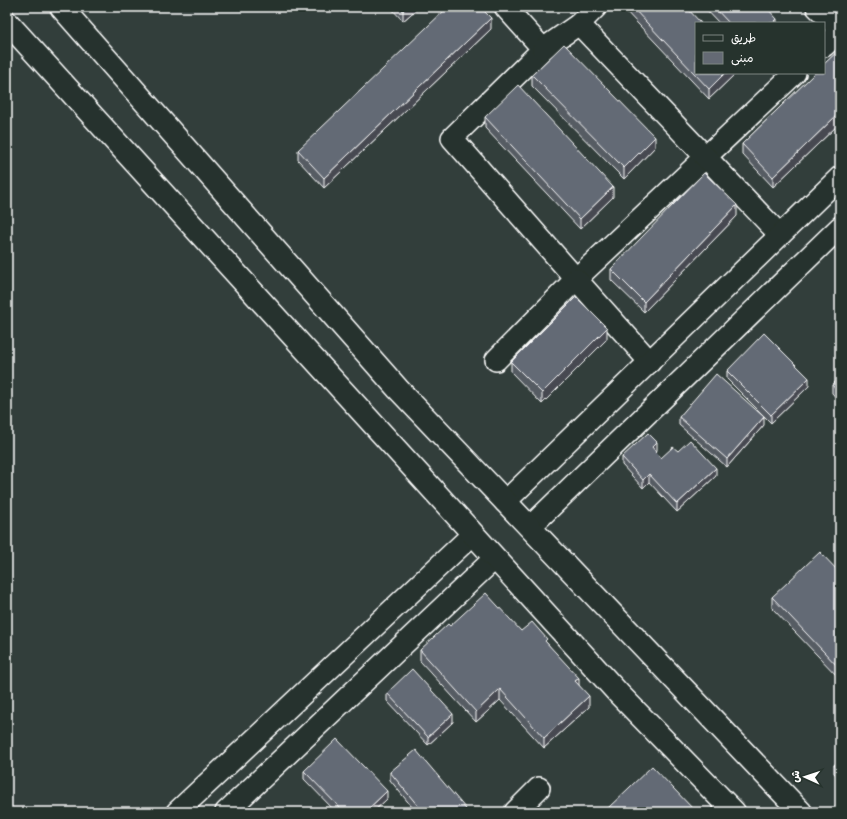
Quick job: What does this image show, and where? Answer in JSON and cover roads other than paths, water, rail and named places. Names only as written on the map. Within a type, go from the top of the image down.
[{"type":"street","points":[[61,7],[398,389],[801,812]]},
{"type":"street","points":[[505,7],[543,49]]},
{"type":"street","points":[[596,7],[579,24],[543,49],[452,138],[650,362]]},
{"type":"street","points":[[817,7],[840,30],[825,45]]},
{"type":"street","points":[[7,22],[619,694],[734,812]]},
{"type":"street","points":[[579,24],[780,235]]},
{"type":"street","points":[[496,360],[576,279],[794,74]]},
{"type":"street","points":[[506,502],[840,177]]},
{"type":"street","points":[[530,527],[840,227]]},
{"type":"street","points":[[177,812],[473,534]]},
{"type":"street","points":[[226,812],[495,558]]},
{"type":"street","points":[[515,812],[539,788]]}]
